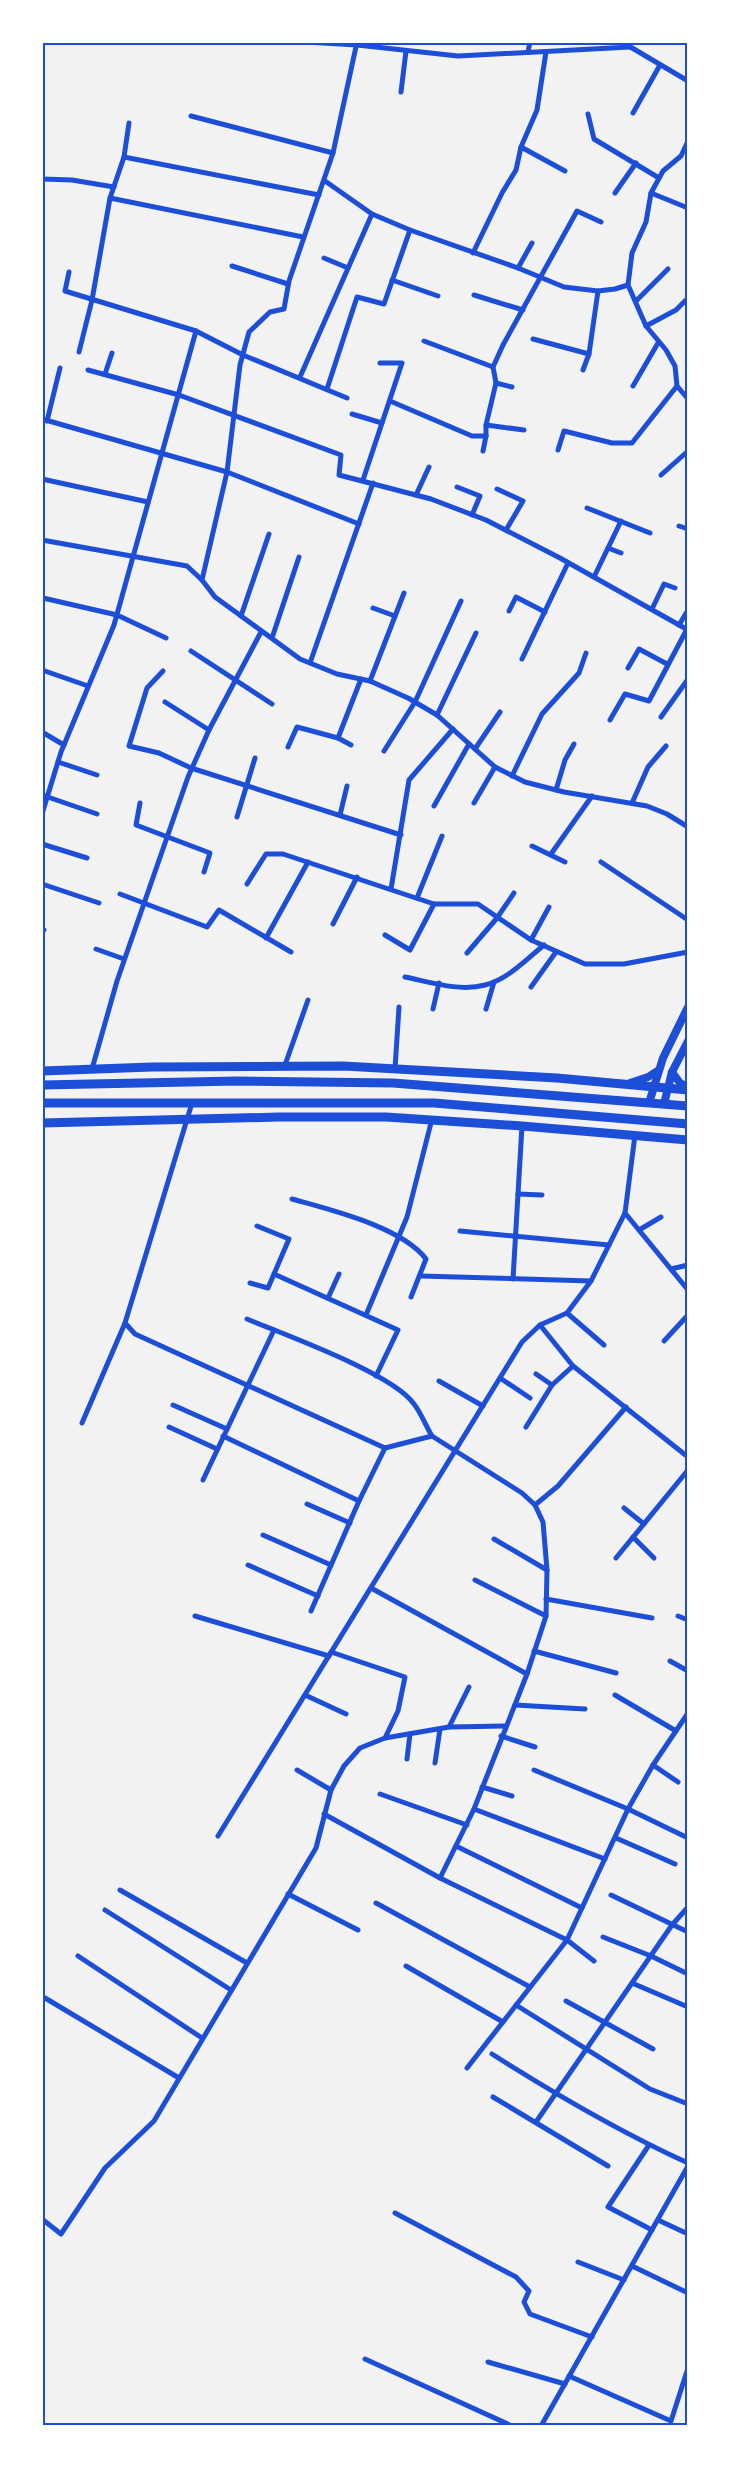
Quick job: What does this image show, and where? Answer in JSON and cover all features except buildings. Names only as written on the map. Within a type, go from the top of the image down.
[{"type":"highway","points":[[149,1083],[152,1066]]},
{"type":"highway","points":[[42,1071],[152,1066],[343,1066],[688,1088]]},
{"type":"highway","points":[[236,1066],[237,1081]]},
{"type":"highway","points":[[343,1066],[344,1082]]},
{"type":"highway","points":[[446,1071],[446,1086]]},
{"type":"highway","points":[[42,1085],[237,1081],[344,1082],[446,1086],[688,1106]]},
{"type":"highway","points":[[42,1103],[192,1101],[469,1104],[688,1124]]},
{"type":"highway","points":[[71,1102],[72,1121]]},
{"type":"highway","points":[[385,1102],[386,1117]]},
{"type":"highway","points":[[467,1122],[469,1104]]},
{"type":"highway","points":[[494,1107],[494,1124]]},
{"type":"highway","points":[[42,1123],[279,1117],[386,1117],[688,1140]]},
{"type":"main road","points":[[649,1103],[658,1070],[688,1007]]},
{"type":"main road","points":[[664,1104],[674,1068],[688,1041]]},
{"type":"main road","points":[[663,1058],[666,1066],[674,1068]]},
{"type":"main road","points":[[674,1068],[680,1083],[688,1088]]},
{"type":"main road","points":[[623,1085],[648,1077],[658,1070]]},
{"type":"street","points":[[305,42],[357,43],[397,50],[458,56],[630,47]]},
{"type":"street","points":[[397,50],[398,42]]},
{"type":"street","points":[[528,52],[530,42]]},
{"type":"street","points":[[566,50],[567,42]]},
{"type":"street","points":[[587,49],[592,42]]},
{"type":"street","points":[[622,42],[688,81]]},
{"type":"street","points":[[202,580],[227,471],[243,355],[249,332],[270,312],[284,309],[288,284],[333,153],[357,43]]},
{"type":"street","points":[[401,92],[406,51]]},
{"type":"street","points":[[472,253],[516,170],[521,147],[537,110],[546,52]]},
{"type":"street","points":[[633,113],[660,65]]},
{"type":"street","points":[[588,114],[594,139],[659,178]]},
{"type":"street","points":[[192,116],[333,153]]},
{"type":"street","points":[[79,352],[92,300],[110,198],[124,157],[129,123]]},
{"type":"street","points":[[688,141],[681,156],[663,171],[651,193],[646,222],[632,254],[628,285],[646,326],[666,350],[675,366],[676,386],[688,399]]},
{"type":"street","points":[[521,147],[565,171]]},
{"type":"street","points":[[124,157],[320,195]]},
{"type":"street","points":[[615,193],[636,163]]},
{"type":"street","points":[[42,180],[72,180],[114,188]]},
{"type":"street","points":[[325,181],[372,214],[564,287],[598,291],[628,285]]},
{"type":"street","points":[[651,193],[688,208]]},
{"type":"street","points":[[110,198],[303,237]]},
{"type":"street","points":[[483,451],[486,425],[496,383],[493,367],[577,212],[601,222]]},
{"type":"street","points":[[300,377],[372,214]]},
{"type":"street","points":[[327,389],[357,297],[384,304],[410,230]]},
{"type":"street","points":[[518,268],[532,243]]},
{"type":"street","points":[[324,258],[348,268]]},
{"type":"street","points":[[232,266],[288,284]]},
{"type":"street","points":[[636,301],[668,269]]},
{"type":"street","points":[[69,272],[65,291],[196,331],[243,355],[347,398]]},
{"type":"street","points":[[392,280],[438,296]]},
{"type":"street","points":[[583,370],[589,354],[598,291]]},
{"type":"street","points":[[474,295],[523,310]]},
{"type":"street","points":[[646,326],[676,310],[688,298]]},
{"type":"street","points":[[42,814],[44,796],[117,615],[196,331]]},
{"type":"street","points":[[533,339],[589,354]]},
{"type":"street","points":[[424,341],[493,367]]},
{"type":"street","points":[[633,386],[658,343]]},
{"type":"street","points":[[105,374],[112,353]]},
{"type":"street","points":[[363,480],[402,363],[380,363]]},
{"type":"street","points":[[60,368],[44,420],[227,471],[359,524]]},
{"type":"street","points":[[88,370],[179,395],[341,455],[339,475],[416,495],[506,530],[688,630],[667,664],[649,701],[625,694],[610,720]]},
{"type":"street","points":[[496,383],[512,387]]},
{"type":"street","points":[[558,450],[564,431],[612,444],[632,443],[676,386]]},
{"type":"street","points":[[390,401],[472,436],[486,436]]},
{"type":"street","points":[[352,414],[382,423]]},
{"type":"street","points":[[486,425],[524,430]]},
{"type":"street","points":[[661,475],[688,451]]},
{"type":"street","points":[[416,495],[429,467]]},
{"type":"street","points":[[42,479],[148,502]]},
{"type":"street","points":[[310,663],[373,483]]},
{"type":"street","points":[[457,487],[480,496],[472,515]]},
{"type":"street","points":[[497,489],[523,501],[506,530]]},
{"type":"street","points":[[587,508],[650,533]]},
{"type":"street","points":[[594,577],[621,520]]},
{"type":"street","points":[[679,526],[688,529]]},
{"type":"street","points":[[241,616],[269,534]]},
{"type":"street","points":[[42,540],[187,566],[215,597],[300,659],[337,674],[370,681],[437,714],[495,767],[512,776],[525,782],[556,789],[632,803],[667,814],[688,827]]},
{"type":"street","points":[[608,548],[621,553]]},
{"type":"street","points":[[272,638],[299,557]]},
{"type":"street","points":[[522,659],[568,563]]},
{"type":"street","points":[[652,609],[664,584],[675,588]]},
{"type":"street","points":[[370,681],[404,593]]},
{"type":"street","points":[[509,611],[516,597],[545,612]]},
{"type":"street","points":[[43,598],[117,615],[166,638]]},
{"type":"street","points":[[384,751],[415,702],[461,601]]},
{"type":"street","points":[[373,608],[395,616]]},
{"type":"street","points":[[679,625],[688,610]]},
{"type":"street","points":[[92,1069],[124,959],[191,768],[261,632]]},
{"type":"street","points":[[437,714],[476,633]]},
{"type":"street","points":[[628,668],[639,649],[667,664]]},
{"type":"street","points":[[191,651],[272,704]]},
{"type":"street","points":[[512,776],[542,714],[579,673],[586,653]]},
{"type":"street","points":[[42,670],[88,686]]},
{"type":"street","points":[[163,671],[147,688],[129,746],[159,753],[191,768],[401,835]]},
{"type":"street","points":[[338,738],[361,679]]},
{"type":"street","points":[[661,717],[688,679]]},
{"type":"street","points":[[165,702],[209,730]]},
{"type":"street","points":[[475,749],[501,712]]},
{"type":"street","points":[[288,747],[297,727],[338,738],[351,745]]},
{"type":"street","points":[[391,889],[410,780],[453,729]]},
{"type":"street","points":[[42,732],[64,745]]},
{"type":"street","points":[[434,806],[469,744]]},
{"type":"street","points":[[556,789],[564,759],[574,744]]},
{"type":"street","points":[[632,803],[648,767],[666,746]]},
{"type":"street","points":[[237,817],[255,758]]},
{"type":"street","points":[[58,762],[97,774]]},
{"type":"street","points":[[474,804],[495,767]]},
{"type":"street","points":[[340,815],[346,786]]},
{"type":"street","points":[[44,796],[97,814]]},
{"type":"street","points":[[552,854],[592,796]]},
{"type":"street","points":[[140,803],[136,825],[210,853],[204,872]]},
{"type":"street","points":[[417,898],[442,836]]},
{"type":"street","points":[[42,844],[87,858]]},
{"type":"street","points":[[532,846],[565,862]]},
{"type":"street","points":[[247,884],[266,854],[283,855],[434,904],[478,904],[531,940],[585,964],[624,964],[688,952]]},
{"type":"street","points":[[266,938],[308,862]]},
{"type":"street","points":[[601,862],[688,920]]},
{"type":"street","points":[[333,924],[357,878]]},
{"type":"street","points":[[42,884],[99,903]]},
{"type":"street","points":[[467,953],[497,918],[514,893]]},
{"type":"street","points":[[120,894],[207,927],[219,910],[291,951]]},
{"type":"street","points":[[385,935],[410,950],[434,904]]},
{"type":"street","points":[[531,940],[549,907]]},
{"type":"street","points":[[405,977],[464,987],[486,985],[508,973],[544,945]]},
{"type":"street","points":[[96,949],[124,959]]},
{"type":"street","points":[[531,987],[556,952]]},
{"type":"street","points":[[486,1009],[494,981]]},
{"type":"street","points":[[433,1009],[439,983]]},
{"type":"street","points":[[285,1065],[308,1000]]},
{"type":"street","points":[[394,1069],[399,1007]]},
{"type":"street","points":[[82,1423],[125,1323],[192,1101]]},
{"type":"street","points":[[366,1315],[407,1217],[432,1119]]},
{"type":"street","points":[[513,1279],[522,1126]]},
{"type":"street","points":[[218,1836],[522,1342],[540,1325],[567,1313],[591,1281],[625,1213],[635,1135]]},
{"type":"street","points":[[518,1194],[542,1195]]},
{"type":"street","points":[[292,1199],[346,1214],[417,1247],[426,1259],[411,1298]]},
{"type":"street","points":[[625,1213],[688,1290]]},
{"type":"street","points":[[639,1230],[661,1217]]},
{"type":"street","points":[[250,1283],[268,1287],[289,1239],[257,1226]]},
{"type":"street","points":[[460,1231],[609,1245]]},
{"type":"street","points":[[671,1269],[688,1265]]},
{"type":"street","points":[[274,1274],[398,1330],[376,1376]]},
{"type":"street","points":[[328,1298],[339,1274]]},
{"type":"street","points":[[421,1276],[591,1281]]},
{"type":"street","points":[[567,1313],[604,1345]]},
{"type":"street","points":[[664,1341],[688,1315]]},
{"type":"street","points":[[247,1319],[376,1376],[397,1388],[414,1403],[432,1436],[522,1493],[535,1505],[543,1522],[547,1570],[546,1616],[527,1674],[474,1809],[440,1878]]},
{"type":"street","points":[[125,1323],[135,1334],[385,1448],[432,1436]]},
{"type":"street","points":[[540,1325],[573,1366],[688,1457]]},
{"type":"street","points":[[203,1480],[274,1330]]},
{"type":"street","points":[[526,1427],[552,1385],[573,1366]]},
{"type":"street","points":[[536,1374],[552,1385]]},
{"type":"street","points":[[500,1378],[530,1398]]},
{"type":"street","points":[[439,1381],[483,1406]]},
{"type":"street","points":[[173,1405],[227,1429]]},
{"type":"street","points":[[535,1505],[558,1486],[626,1407]]},
{"type":"street","points":[[169,1427],[218,1449]]},
{"type":"street","points":[[223,1436],[359,1501]]},
{"type":"street","points":[[311,1611],[385,1448]]},
{"type":"street","points":[[616,1558],[688,1470]]},
{"type":"street","points":[[307,1504],[350,1522]]},
{"type":"street","points":[[624,1508],[644,1524]]},
{"type":"street","points":[[263,1535],[331,1564]]},
{"type":"street","points":[[633,1537],[654,1558]]},
{"type":"street","points":[[494,1539],[547,1570]]},
{"type":"street","points":[[248,1565],[318,1596]]},
{"type":"street","points":[[475,1580],[546,1616]]},
{"type":"street","points":[[371,1588],[527,1674]]},
{"type":"street","points":[[546,1599],[652,1618]]},
{"type":"street","points":[[195,1616],[405,1677],[398,1711],[385,1738]]},
{"type":"street","points":[[678,1616],[688,1620]]},
{"type":"street","points":[[534,1651],[616,1673]]},
{"type":"street","points":[[670,1661],[688,1671]]},
{"type":"street","points":[[449,1727],[469,1687]]},
{"type":"street","points":[[305,1695],[345,1714]]},
{"type":"street","points":[[615,1695],[676,1731]]},
{"type":"street","points":[[515,1705],[585,1709]]},
{"type":"street","points":[[467,2068],[567,1940],[628,1809],[676,1731],[685,1724],[688,1713]]},
{"type":"street","points":[[42,2219],[61,2234],[105,2168],[154,2121],[316,1848],[331,1790],[344,1766],[360,1748],[385,1738],[449,1727],[506,1726]]},
{"type":"street","points":[[435,1763],[440,1729]]},
{"type":"street","points":[[407,1759],[411,1734]]},
{"type":"street","points":[[501,1736],[535,1747]]},
{"type":"street","points":[[653,1766],[678,1782]]},
{"type":"street","points":[[297,1770],[331,1790]]},
{"type":"street","points":[[534,1770],[628,1809],[688,1838]]},
{"type":"street","points":[[482,1787],[512,1796]]},
{"type":"street","points":[[380,1794],[467,1825]]},
{"type":"street","points":[[474,1809],[605,1859]]},
{"type":"street","points":[[324,1814],[440,1878],[567,1940],[594,1961]]},
{"type":"street","points":[[616,1838],[675,1864]]},
{"type":"street","points":[[456,1846],[582,1908]]},
{"type":"street","points":[[120,1890],[247,1963]]},
{"type":"street","points":[[288,1894],[358,1930]]},
{"type":"street","points":[[611,1896],[688,1932]]},
{"type":"street","points":[[376,1903],[530,1987]]},
{"type":"street","points":[[536,2122],[672,1925],[688,1907]]},
{"type":"street","points":[[105,1910],[231,1990]]},
{"type":"street","points":[[603,1937],[688,1974]]},
{"type":"street","points":[[78,1956],[202,2038]]},
{"type":"street","points":[[406,1966],[503,2022]]},
{"type":"street","points":[[632,1983],[688,2007]]},
{"type":"street","points":[[45,1998],[179,2078]]},
{"type":"street","points":[[566,2001],[653,2049]]},
{"type":"street","points":[[516,2005],[650,2089],[688,2104]]},
{"type":"street","points":[[492,2054],[555,2094],[688,2164],[541,2426]]},
{"type":"street","points":[[493,2097],[608,2166]]},
{"type":"street","points":[[649,2145],[608,2207],[652,2230]]},
{"type":"street","points":[[680,2180],[688,2182]]},
{"type":"street","points":[[395,2213],[516,2277],[529,2291],[524,2302],[530,2314],[592,2337]]},
{"type":"street","points":[[658,2220],[688,2234]]},
{"type":"street","points":[[578,2262],[624,2280]]},
{"type":"street","points":[[632,2266],[688,2294]]},
{"type":"street","points":[[365,2359],[512,2426]]},
{"type":"street","points":[[488,2362],[565,2384]]},
{"type":"street","points":[[570,2376],[671,2421],[688,2368]]}]
